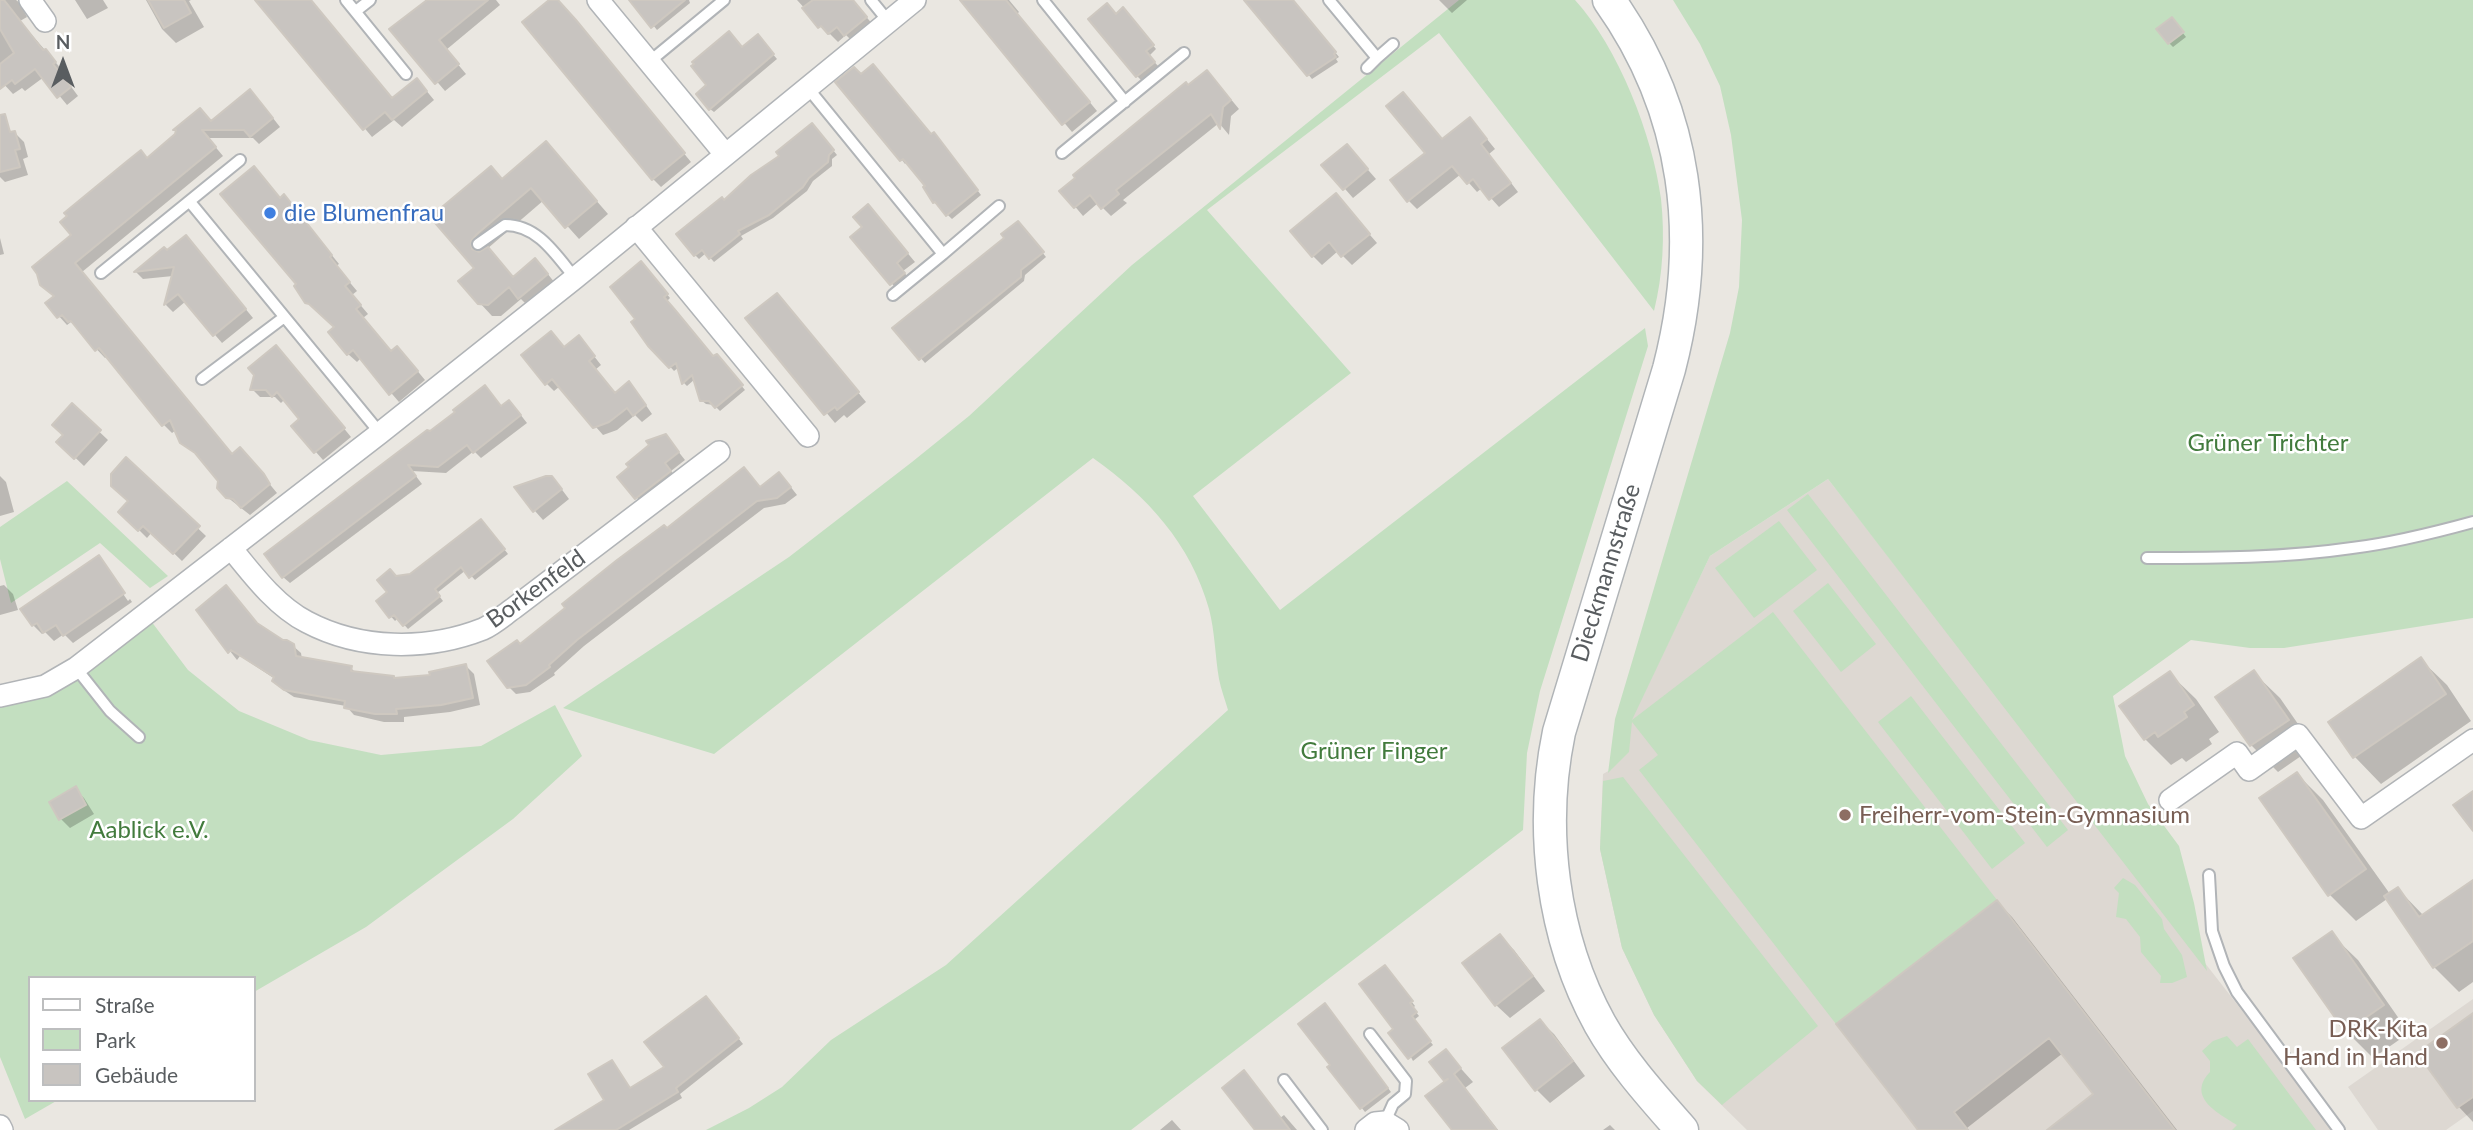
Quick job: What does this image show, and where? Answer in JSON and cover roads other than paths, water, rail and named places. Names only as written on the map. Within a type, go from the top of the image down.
[{"type":"street","points":[[30,0],[45,21]]},
{"type":"street","points":[[598,0],[725,154]]},
{"type":"street","points":[[0,696],[45,686],[76,668],[575,278],[914,0]]},
{"type":"street","name":"Dieckmannstraße","points":[[1609,0],[1649,68],[1671,128],[1684,194],[1686,267],[1682,315],[1669,369],[1559,732],[1551,796],[1552,855],[1558,905],[1569,948],[1590,1004],[1624,1060],[1682,1130]]},
{"type":"street","name":"Dieckmannstraße","points":[[1635,0],[1651,26],[1680,88],[1696,145],[1707,219],[1706,281],[1699,331],[1683,393],[1584,717],[1571,799],[1572,859],[1590,948],[1614,1007],[1651,1068],[1707,1130]]},
{"type":"street","points":[[636,228],[808,436]]},
{"type":"street","name":"Borkenfeld","points":[[231,548],[282,604],[305,621],[330,632],[365,642],[406,645],[450,639],[485,628],[514,608],[719,452]]},
{"type":"street","points":[[2170,800],[2237,753],[2249,771],[2298,735],[2361,818],[2473,740]]},
{"type":"lane","points":[[346,0],[406,74]]},
{"type":"lane","points":[[356,11],[370,0]]},
{"type":"lane","points":[[649,62],[724,0]]},
{"type":"lane","points":[[871,0],[888,21]]},
{"type":"lane","points":[[1044,0],[1125,102]]},
{"type":"lane","points":[[1329,0],[1377,58]]},
{"type":"lane","points":[[1367,68],[1393,44]]},
{"type":"lane","points":[[1062,153],[1184,53]]},
{"type":"lane","points":[[807,88],[943,254]]},
{"type":"lane","points":[[101,273],[240,160]]},
{"type":"lane","points":[[190,202],[380,433]]},
{"type":"lane","points":[[893,295],[999,206]]},
{"type":"lane","points":[[478,244],[505,225],[524,228],[538,235],[575,278]]},
{"type":"lane","points":[[202,379],[283,318]]},
{"type":"lane","points":[[2147,558],[2226,558],[2351,549],[2473,522]]},
{"type":"lane","points":[[76,668],[110,711],[139,737]]},
{"type":"lane","points":[[2209,875],[2212,931],[2224,966],[2237,992],[2339,1130]]},
{"type":"lane","points":[[1370,1034],[1406,1081],[1405,1094],[1393,1104],[1383,1127]]},
{"type":"lane","points":[[1284,1080],[1322,1130]]},
{"type":"place","name":"die Blumenfrau","points":[[270,213]]},
{"type":"place","name":"Freiherr-vom-Stein-Gymnasium","points":[[1845,815]]},
{"type":"place","name":"DRK-Kita Hand in Hand","points":[[2442,1043]]},
{"type":"park label","name":"Grüner Trichter","points":[[2268,443]]},
{"type":"park label","name":"Grüner Finger","points":[[1374,751]]},
{"type":"park label","name":"Aablick e.V.","points":[[149,830]]}]
